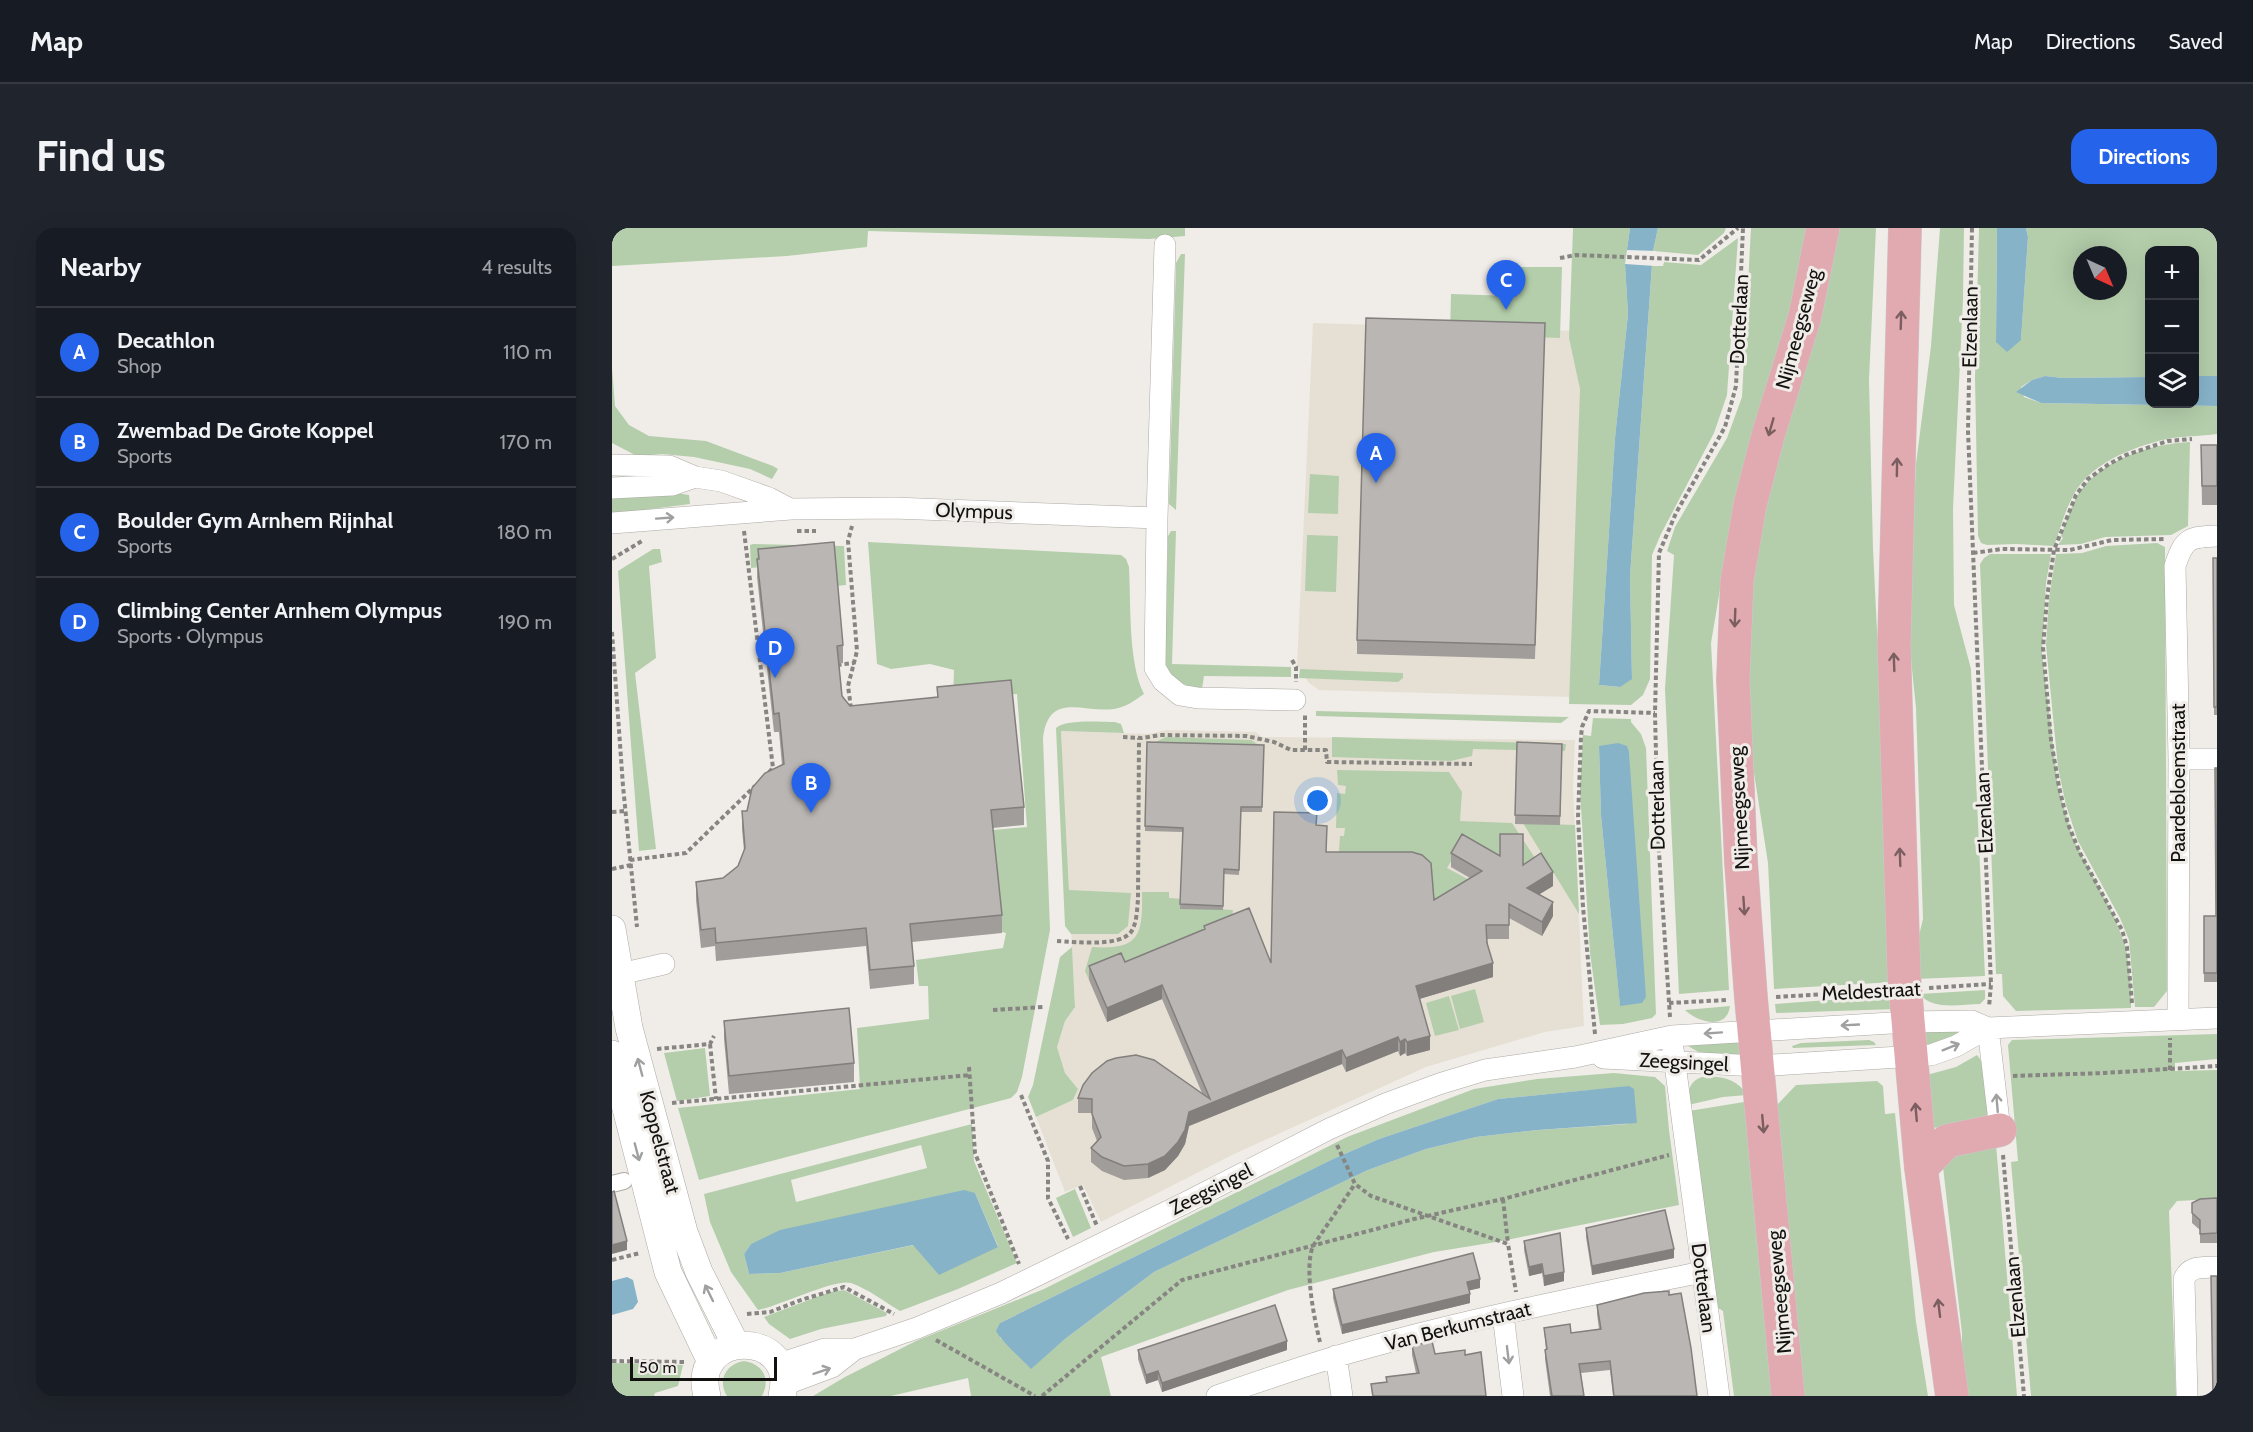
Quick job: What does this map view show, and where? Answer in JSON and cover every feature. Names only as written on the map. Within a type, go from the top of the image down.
[{"type":"main road","name":"Nijmeegseweg","points":[[1788,1396],[1751,998],[1741,862],[1732,680],[1737,581],[1750,505],[1769,432],[1805,316],[1823,228]]},
{"type":"main road","points":[[1905,228],[1894,645],[1905,989],[1921,1168],[1952,1396]]},
{"type":"main road","points":[[1921,1168],[1947,1141],[2000,1130]]},
{"type":"street","points":[[1165,245],[1155,668],[1163,681],[1180,695],[1198,698],[1295,700]]},
{"type":"street","name":"Olympus","points":[[612,465],[669,466],[695,477],[721,481],[769,498],[791,509]]},
{"type":"street","name":"Olympus","points":[[612,488],[672,485],[695,477]]},
{"type":"street","points":[[717,514],[721,481]]},
{"type":"street","name":"Olympus","points":[[612,523],[791,509],[894,508],[1157,518]]},
{"type":"street","points":[[2186,544],[2196,536],[2217,536]]},
{"type":"street","name":"Paardebloemstraat","points":[[2174,1019],[2179,759],[2175,566],[2186,544]]},
{"type":"street","points":[[2179,759],[2217,759]]},
{"type":"street","name":"Koppelstraat","points":[[612,929],[630,1028],[684,1232],[699,1272],[736,1345]]},
{"type":"street","points":[[620,974],[664,964]]},
{"type":"street","name":"Meldestraat","points":[[1754,1030],[1972,1021],[1988,1028],[2217,1018]]},
{"type":"street","points":[[1988,1028],[2000,1130]]},
{"type":"street","name":"Meldestraat","points":[[1757,1066],[1930,1055],[1956,1046],[1988,1028]]},
{"type":"street","name":"Zeegsingel","points":[[782,1382],[832,1367],[855,1350],[917,1328],[1026,1281],[1329,1129],[1385,1104],[1439,1084],[1485,1071],[1575,1057],[1672,1036],[1754,1030]]},
{"type":"street","name":"Dotterlaan","points":[[1672,1036],[1673,1061],[1719,1396]]},
{"type":"street","name":"Koppelstraat","points":[[612,1054],[668,1272],[699,1362]]},
{"type":"street","name":"Zeegsingel","points":[[1575,1057],[1757,1066]]},
{"type":"street","points":[[2187,1396],[2184,1279],[2186,1273],[2194,1268],[2217,1267]]},
{"type":"street","name":"Van Berkumstraat","points":[[1217,1396],[1331,1358],[1511,1312],[1702,1272]]},
{"type":"street","points":[[1511,1312],[1513,1396]]},
{"type":"street","points":[[703,1395],[706,1372],[699,1362],[736,1345],[752,1345],[768,1351],[782,1382]]},
{"type":"street","points":[[1331,1358],[1342,1396]]},
{"type":"path","points":[[1560,258],[1576,255],[1699,260],[1738,228]]},
{"type":"path","name":"Dotterlaan","points":[[1672,1036],[1658,837],[1655,713],[1659,553],[1676,513],[1725,428],[1733,406],[1736,386],[1743,228]]},
{"type":"path","name":"Elzenlaan","points":[[1972,228],[1968,431],[1991,984],[1988,1028]]},
{"type":"path","points":[[2133,1021],[2127,947],[2122,930],[2079,853],[2068,824],[2059,787],[2051,740],[2043,648],[2047,598],[2054,550],[2076,495],[2098,471],[2109,464],[2168,441],[2192,439]]},
{"type":"path","points":[[743,528],[773,768],[765,776]]},
{"type":"path","points":[[1973,553],[2001,549],[2070,550],[2112,540],[2129,539],[2186,544]]},
{"type":"path","points":[[848,541],[857,651],[848,686],[851,710]]},
{"type":"path","points":[[612,632],[615,715],[630,863]]},
{"type":"path","points":[[837,665],[854,663]]},
{"type":"path","points":[[1598,1052],[1592,1016],[1581,862],[1578,785],[1582,727],[1589,711],[1655,713]]},
{"type":"path","points":[[1305,723],[1305,750]]},
{"type":"path","points":[[1123,737],[1246,736],[1274,741],[1291,750],[1326,750],[1327,762],[1472,764]]},
{"type":"path","points":[[1057,941],[1123,939],[1131,932],[1136,921],[1139,738]]},
{"type":"path","points":[[612,869],[630,863],[686,853],[757,784]]},
{"type":"path","points":[[612,812],[625,811]]},
{"type":"path","name":"Meldestraat","points":[[1751,998],[1991,984]]},
{"type":"path","points":[[1669,1003],[1751,998]]},
{"type":"path","points":[[993,1010],[1044,1007]]},
{"type":"path","points":[[2170,1070],[2174,1019]]},
{"type":"path","points":[[714,1036],[710,1044],[716,1099]]},
{"type":"path","points":[[653,1050],[710,1044]]},
{"type":"path","points":[[1995,1076],[2170,1070],[2217,1066]]},
{"type":"path","points":[[969,1067],[975,1153],[1026,1281]]},
{"type":"path","points":[[667,1104],[970,1076]]},
{"type":"path","points":[[1021,1095],[1050,1159],[1048,1198],[1077,1256]]},
{"type":"path","name":"Elzenlaan","points":[[2000,1130],[2024,1396]]},
{"type":"path","points":[[1337,1146],[1355,1184],[1371,1196],[1508,1244]]},
{"type":"path","points":[[1042,1396],[1182,1280],[1687,1150]]},
{"type":"path","points":[[1331,1358],[1314,1316],[1309,1256],[1313,1246],[1355,1184]]},
{"type":"path","points":[[1080,1186],[1104,1243]]},
{"type":"path","points":[[1503,1199],[1508,1244],[1511,1312]]},
{"type":"path","points":[[612,1260],[648,1251]]},
{"type":"path","points":[[747,1314],[770,1312],[844,1287],[1035,1396]]},
{"type":"path","points":[[612,1361],[699,1362]]},
{"type":"shaded area","points":[[1313,323],[1579,331],[1587,389],[1572,697],[1319,690],[1309,683],[1302,673],[1297,665]]},
{"type":"shaded area","points":[[1167,730],[1256,732],[1262,737],[1575,740],[1573,787],[1584,1026],[1545,1032],[1426,1067],[1232,1155],[1101,1222],[1083,1185],[1065,1192],[1036,1117],[1073,1100],[1078,1089],[1065,1073],[1057,1047],[1065,1021],[1075,1006],[1061,731],[1148,734]]},
{"type":"green space","points":[[612,228],[1185,228],[1185,236],[1149,239],[868,231],[867,247],[787,256],[612,266]]},
{"type":"green space","points":[[1573,228],[1630,228],[1625,264],[1628,314],[1615,438],[1599,685],[1619,687],[1632,678],[1630,576],[1652,266],[1663,266],[1664,262],[1701,265],[1738,238],[1727,395],[1714,433],[1652,555],[1650,679],[1643,695],[1631,705],[1569,704],[1580,389],[1569,338]]},
{"type":"green space","points":[[1658,228],[1726,228],[1724,233],[1698,255],[1653,251]]},
{"type":"green space","points":[[1751,228],[1810,228],[1801,274],[1729,536],[1711,643],[1729,990],[1679,994],[1665,689],[1674,555],[1667,551],[1675,527],[1727,438],[1742,397]]},
{"type":"green space","points":[[1830,228],[1876,228],[1869,380],[1873,549],[1894,982],[1774,989],[1768,863],[1747,728],[1748,614],[1770,469]]},
{"type":"green space","points":[[1940,228],[1964,228],[1963,300],[1953,508],[1954,605],[1971,669],[1985,976],[1917,979],[1917,944],[1923,919],[1916,708],[1908,631],[1916,464],[1931,346]]},
{"type":"green space","points":[[1979,228],[1997,228],[1996,342],[2021,340],[2028,237],[2026,228],[2217,228],[2217,376],[2199,376],[2199,246],[2145,246],[2145,377],[2063,378],[2045,376],[2021,387],[2024,397],[2041,403],[2145,405],[2145,408],[2217,406],[2217,434],[2167,439],[2126,452],[2100,466],[2079,486],[2064,516],[2054,546],[1987,545],[1981,543],[1978,536],[1975,378]]},
{"type":"green space","points":[[1181,254],[1185,254],[1176,510],[1169,504],[1176,263]]},
{"type":"green space","points":[[1514,267],[1562,267],[1560,338],[1450,334],[1451,294],[1512,296]]},
{"type":"green space","points":[[612,368],[615,406],[629,425],[649,436],[706,441],[773,466],[778,469],[772,479],[750,469],[694,457],[662,454],[637,456],[612,443]]},
{"type":"green space","points":[[2190,442],[2188,526],[2171,535],[2105,537],[2081,544],[2058,545],[2063,538],[2061,536],[2079,493],[2101,471],[2114,462],[2144,450]]},
{"type":"green space","points":[[1310,474],[1339,476],[1338,514],[1308,513]]},
{"type":"green space","points":[[669,492],[689,495],[690,504],[612,514],[612,494]]},
{"type":"green space","points":[[1171,531],[1176,531],[1172,664],[1291,667],[1291,677],[1204,676],[1202,689],[1184,684],[1174,678],[1165,661],[1168,536]]},
{"type":"green space","points":[[1307,535],[1338,536],[1336,592],[1305,591]]},
{"type":"green space","points":[[868,542],[1121,555],[1126,559],[1129,567],[1133,650],[1135,666],[1144,694],[1114,709],[1069,707],[1060,709],[1052,714],[1046,723],[1043,738],[1050,930],[1022,1077],[1017,1092],[1011,1098],[699,1180],[678,1108],[860,1089],[857,1028],[929,1019],[928,986],[919,986],[916,960],[1003,948],[1006,933],[1002,932],[993,830],[1027,827],[1017,694],[953,699],[954,670],[930,664],[891,669],[877,664]]},
{"type":"green space","points":[[2157,543],[2165,547],[2167,991],[2154,1007],[2135,1007],[2129,940],[2120,918],[2078,841],[2066,805],[2058,768],[2046,645],[2049,599],[2056,554],[2082,553],[2106,546]]},
{"type":"green space","points":[[750,545],[844,546],[846,585],[836,586],[833,560],[751,568]]},
{"type":"green space","points":[[653,549],[660,549],[662,562],[649,566],[656,658],[635,673],[656,849],[639,851],[618,571]]},
{"type":"green space","points":[[1990,554],[2051,554],[2046,583],[2042,653],[2058,787],[2073,839],[2114,916],[2126,948],[2131,986],[2131,1008],[2016,1011],[2003,996],[2002,974],[1996,974],[1980,564]]},
{"type":"green space","points":[[1300,669],[1403,673],[1403,678],[1398,682],[1299,678]]},
{"type":"green space","points":[[1316,711],[1569,717],[1561,723],[1316,716]]},
{"type":"green space","points":[[1593,718],[1631,719],[1641,734],[1646,748],[1656,1014],[1652,1018],[1623,1024],[1600,1025],[1590,953],[1580,791],[1583,735],[1591,736]],"holes":[[[1599,746],[1629,752],[1630,783],[1620,1005],[1601,816]]]},
{"type":"green space","points":[[1075,722],[1121,724],[1124,733],[1061,731],[1069,890],[1131,893],[1128,926],[1118,934],[1071,934],[1065,926],[1056,728]]},
{"type":"green space","points":[[1166,737],[1251,740],[1257,744],[1257,747],[1147,746]]},
{"type":"green space","points":[[1332,737],[1566,744],[1565,751],[1473,749],[1472,756],[1451,761],[1332,757]]},
{"type":"green space","points":[[1337,770],[1449,772],[1462,792],[1460,821],[1512,823],[1541,867],[1500,865],[1460,846],[1447,868],[1475,883],[1423,931],[1433,891],[1432,882],[1345,856],[1339,851],[1340,836],[1344,836],[1345,828],[1336,828],[1337,793],[1345,794],[1346,786],[1338,785]]},
{"type":"green space","points":[[1523,823],[1575,825],[1579,914]]},
{"type":"green space","points":[[1142,892],[1169,892],[1169,898],[1233,910],[1231,929],[1089,980],[1085,971],[1092,947],[1120,946],[1129,943],[1135,937],[1141,920]]},
{"type":"green space","points":[[1072,947],[1075,1007],[1065,1021],[1057,1047],[1065,1073],[1078,1089],[1073,1100],[1036,1117],[1028,1097],[1033,1085],[1060,957]]},
{"type":"green space","points":[[1475,989],[1484,1022],[1460,1029],[1451,996]]},
{"type":"green space","points":[[1985,990],[1985,999],[1980,1004],[1940,1005],[1932,1003],[1920,994]]},
{"type":"green space","points":[[1895,995],[1896,1009],[1776,1013],[1775,1004]]},
{"type":"green space","points":[[1449,996],[1459,1030],[1435,1036],[1426,1003]]},
{"type":"green space","points":[[1730,1006],[1728,1014],[1723,1019],[1711,1022],[1697,1018],[1685,1010]]},
{"type":"green space","points":[[1922,1030],[1971,1030],[1924,1047]]},
{"type":"green space","points":[[2217,1034],[2217,1059],[2175,1063],[2175,1071],[2217,1070],[2217,1199],[2177,1201],[2169,1211],[2176,1396],[2031,1396],[2011,1162],[2018,1161],[2008,1045],[2012,1040]]},
{"type":"green space","points":[[1869,1040],[1876,1045],[1793,1048],[1792,1046],[1801,1043]]},
{"type":"green space","points":[[1742,1043],[1742,1055],[1700,1053],[1688,1046],[1689,1044]]},
{"type":"green space","points":[[705,1048],[710,1096],[677,1101],[664,1053]]},
{"type":"green space","points":[[1977,1055],[1983,1066],[1988,1108],[1984,1120],[1970,1126],[1930,1127],[1923,1076],[1956,1067]]},
{"type":"green space","points":[[1614,1073],[1655,1077],[1665,1086],[1679,1205],[1502,1241],[1434,1252],[1288,1290],[1101,1357],[1111,1396],[971,1396],[968,1378],[891,1396],[813,1396],[916,1341],[1044,1289],[1347,1137],[1474,1089],[1537,1079]],"holes":[[[1591,1090],[1628,1124],[1476,1137],[1426,1149],[1368,1170],[1154,1272],[1065,1339],[1031,1368],[1000,1338],[1000,1323],[1333,1159],[1379,1139],[1498,1099]]]},
{"type":"green space","points":[[1702,1077],[1728,1079],[1739,1085],[1747,1095],[1723,1097],[1688,1105],[1691,1085]]},
{"type":"green space","points":[[1877,1081],[1883,1086],[1885,1114],[1895,1113],[1916,1322],[1928,1396],[1800,1396],[1776,1106],[1796,1085]]},
{"type":"green space","points":[[1744,1102],[1776,1396],[1734,1396],[1723,1311],[1715,1306],[1689,1111]]},
{"type":"green space","points":[[972,1124],[974,1161],[1017,1263],[900,1311],[851,1283],[821,1288],[758,1310],[731,1272],[710,1222],[704,1194]],"holes":[[[921,1145],[927,1168],[796,1202],[791,1180]],[[975,1193],[998,1246],[914,1245],[780,1273],[749,1274],[744,1254],[751,1244]]]},
{"type":"green space","points":[[1996,1144],[2017,1396],[1962,1396],[1962,1333],[1943,1167],[1946,1159]]},
{"type":"green space","points":[[1075,1189],[1091,1228],[1073,1237],[1056,1198]]},
{"type":"green space","points":[[844,1290],[887,1313],[886,1316],[821,1329],[790,1339],[769,1324],[764,1317],[830,1292]]},
{"type":"green space","points":[[744,1361],[756,1365],[764,1373],[766,1384],[762,1396],[727,1396],[723,1384],[725,1374],[732,1365]]},
{"type":"green space","points":[[612,1363],[683,1365],[678,1386],[655,1393],[654,1396],[612,1396]]},
{"type":"water","points":[[1630,228],[1658,228],[1653,251],[1630,576],[1632,679],[1620,687],[1599,685],[1615,438],[1628,314],[1625,264]]},
{"type":"water","points":[[1997,228],[2026,228],[2028,237],[2021,340],[2007,352],[1996,342]]},
{"type":"water","points":[[2045,376],[2063,378],[2145,377],[2145,405],[2041,403],[2016,392],[2032,380]]},
{"type":"water","points":[[2199,376],[2217,376],[2217,406],[2199,406]]},
{"type":"water","points":[[1618,743],[1627,746],[1629,752],[1646,997],[1642,1003],[1620,1006],[1601,816],[1599,746]]},
{"type":"water","points":[[1629,1086],[1634,1089],[1637,1123],[1476,1137],[1426,1149],[1368,1170],[1154,1272],[1065,1339],[1031,1369],[996,1331],[1000,1323],[1333,1159],[1379,1139],[1498,1099]]},
{"type":"water","points":[[964,1190],[975,1193],[998,1247],[939,1275],[913,1245],[780,1273],[749,1274],[744,1254],[751,1244],[780,1230]]},
{"type":"water","points":[[627,1277],[633,1280],[638,1302],[633,1309],[612,1315],[612,1281]]},
{"type":"pier","points":[[1627,250],[1656,251],[1655,266],[1625,264]]},
{"type":"building","points":[[1366,318],[1545,323],[1535,645],[1357,640]]},
{"type":"building","points":[[2201,445],[2217,445],[2217,486],[2202,486]]},
{"type":"building","points":[[834,542],[843,645],[837,646],[842,696],[850,706],[938,697],[937,687],[1011,680],[1024,807],[991,810],[1002,915],[910,924],[914,966],[870,970],[866,928],[716,943],[715,928],[701,930],[696,882],[723,878],[738,866],[745,848],[742,811],[747,811],[752,788],[765,773],[784,764],[779,713],[774,714],[757,559],[759,559],[758,549]]},
{"type":"building","points":[[2213,558],[2217,558],[2217,707],[2214,707]]},
{"type":"building","points":[[1147,742],[1264,745],[1262,807],[1241,807],[1239,870],[1224,869],[1223,906],[1180,904],[1183,828],[1145,826]]},
{"type":"building","points":[[1517,742],[1562,744],[1560,816],[1515,815]]},
{"type":"building","points":[[2215,768],[2217,768],[2217,973],[2204,973],[2204,916],[2216,916]]},
{"type":"building","points":[[1274,812],[1317,813],[1316,825],[1327,826],[1326,852],[1412,852],[1422,855],[1431,863],[1434,900],[1482,871],[1451,853],[1462,834],[1500,856],[1500,834],[1523,834],[1523,865],[1541,853],[1553,872],[1527,888],[1553,902],[1542,922],[1509,904],[1509,925],[1486,925],[1487,943],[1493,963],[1416,986],[1430,1036],[1407,1042],[1405,1039],[1400,1042],[1398,1037],[1346,1058],[1342,1050],[1189,1112],[1185,1130],[1178,1142],[1165,1156],[1148,1164],[1124,1166],[1102,1157],[1091,1148],[1101,1137],[1092,1114],[1092,1099],[1078,1098],[1083,1085],[1092,1073],[1107,1061],[1136,1055],[1154,1060],[1210,1099],[1162,985],[1107,1008],[1089,966],[1121,953],[1125,962],[1249,908],[1271,963]]},
{"type":"building","points":[[849,1008],[854,1063],[729,1076],[724,1021]]},
{"type":"building","points":[[614,1191],[627,1241],[612,1245],[612,1192]]},
{"type":"building","points":[[2217,1198],[2217,1233],[2200,1234],[2200,1220],[2192,1213],[2192,1203],[2200,1199]]},
{"type":"building","points":[[1665,1210],[1674,1249],[1592,1266],[1586,1228]]},
{"type":"building","points":[[1560,1233],[1564,1272],[1544,1276],[1542,1264],[1529,1267],[1524,1241]]},
{"type":"building","points":[[1473,1253],[1480,1279],[1467,1282],[1470,1294],[1342,1325],[1333,1289]]},
{"type":"building","points":[[2211,1276],[2217,1276],[2217,1396],[2213,1396]]},
{"type":"building","points":[[1669,1291],[1669,1295],[1681,1293],[1697,1396],[1614,1396],[1610,1361],[1579,1364],[1584,1396],[1552,1396],[1544,1328],[1570,1324],[1571,1333],[1601,1329],[1597,1305],[1644,1293]]},
{"type":"building","points":[[1275,1305],[1287,1341],[1162,1383],[1158,1371],[1146,1375],[1138,1350]]},
{"type":"building","points":[[1432,1341],[1435,1354],[1465,1350],[1465,1355],[1481,1352],[1486,1396],[1373,1396],[1371,1384],[1387,1382],[1386,1377],[1419,1373],[1412,1346]]},
{"type":"place","name":"Boulder Gym Arnhem Rijnhal","points":[[1506,310]]},
{"type":"place","name":"Decathlon","points":[[1376,483]]},
{"type":"place","name":"Climbing Center Arnhem Olympus","points":[[775,678]]},
{"type":"place","name":"Zwembad De Grote Koppel","points":[[811,813]]}]
